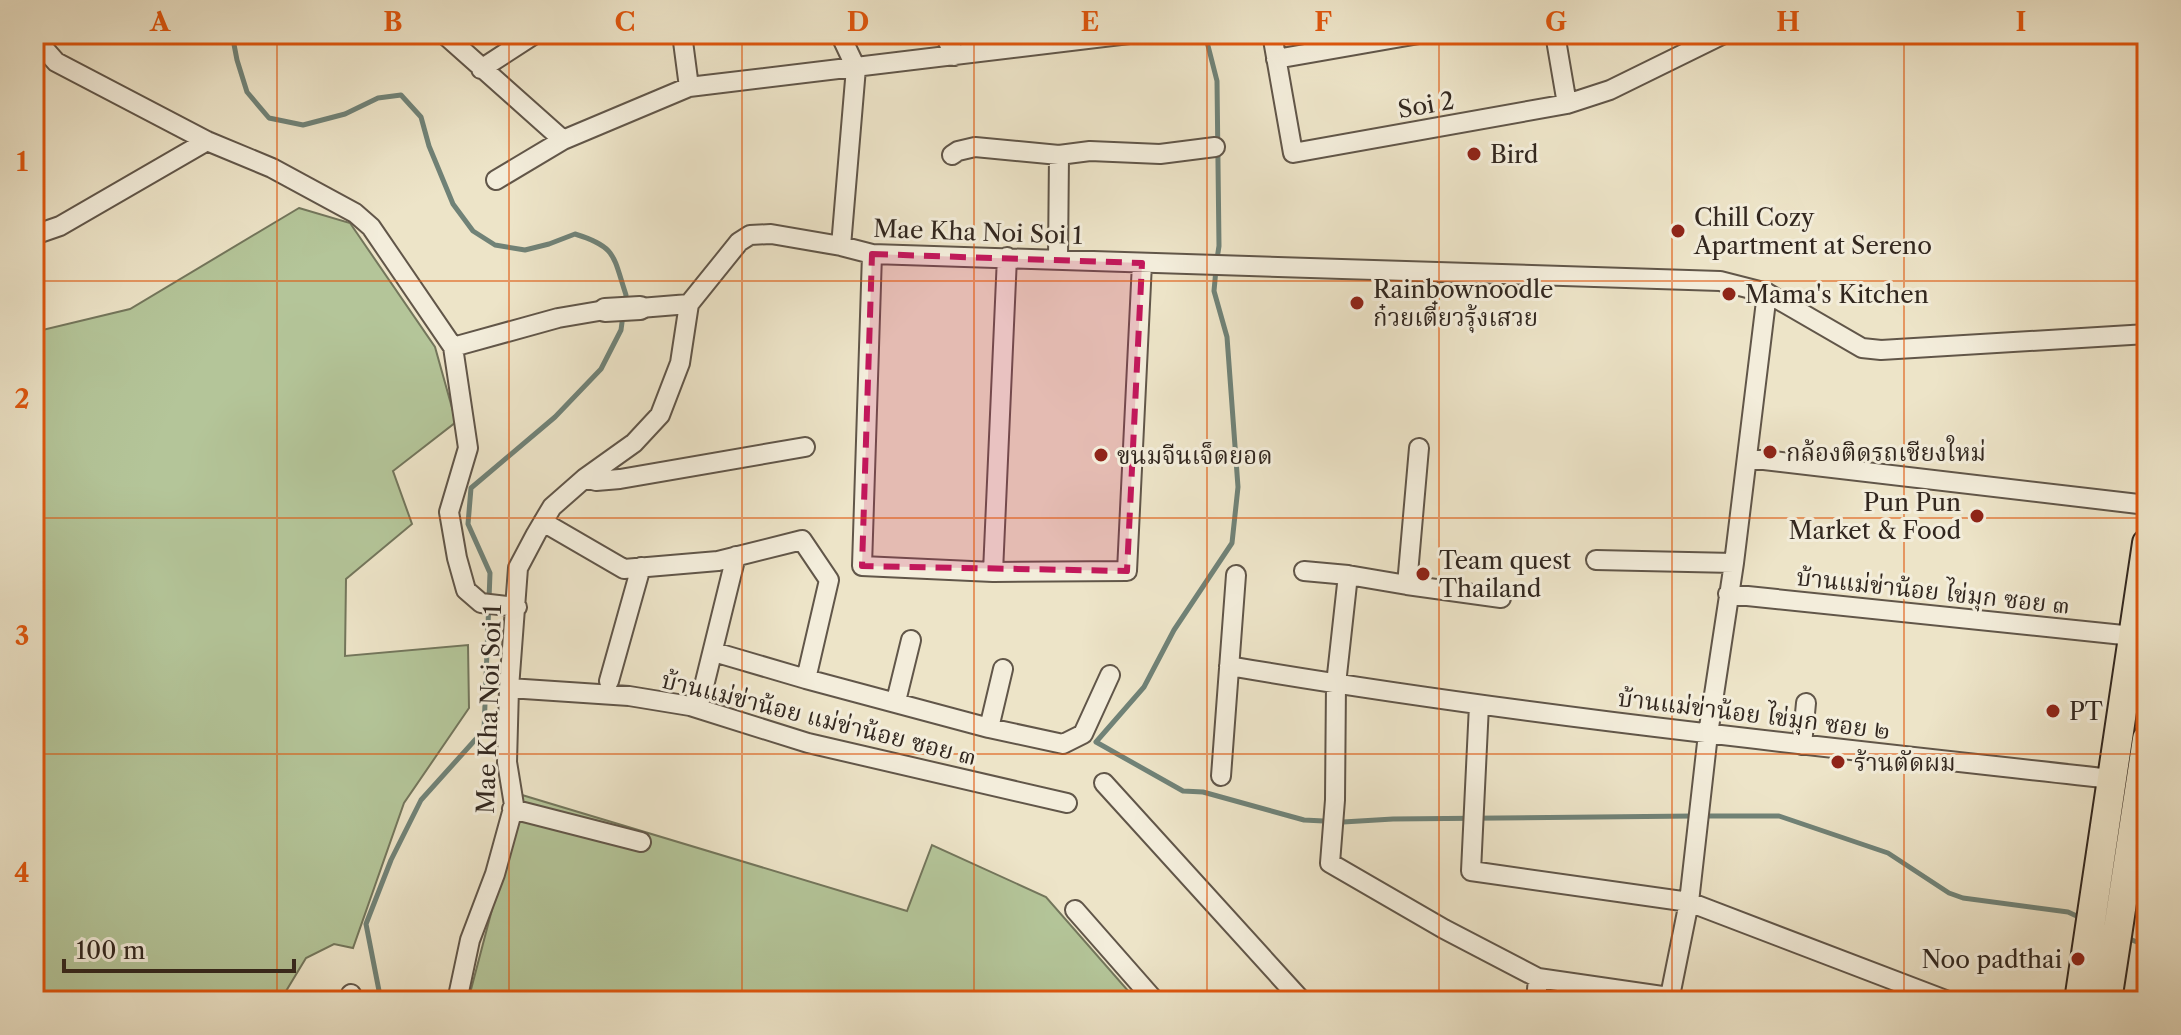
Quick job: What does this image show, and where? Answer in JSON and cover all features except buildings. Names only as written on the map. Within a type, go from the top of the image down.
[{"type":"main road","points":[[2107,1001],[2101,951],[2106,914],[2112,779],[2147,543]]},
{"type":"main road","points":[[2106,914],[2147,739]]},
{"type":"main road","points":[[2079,1001],[2101,951]]},
{"type":"street","points":[[444,34],[563,140]]},
{"type":"street","points":[[481,69],[535,34]]},
{"type":"street","points":[[682,34],[689,87]]},
{"type":"street","points":[[840,34],[856,68],[841,246]]},
{"type":"street","points":[[945,34],[954,56]]},
{"type":"street","points":[[496,180],[563,140],[689,87],[954,56],[1043,39],[1129,34]]},
{"type":"street","points":[[1272,34],[1276,59],[1419,34]]},
{"type":"street","points":[[1555,34],[1567,104]]},
{"type":"street","name":"Soi 2","points":[[1276,59],[1293,153],[1567,104],[1610,90],[1724,34]]},
{"type":"street","points":[[35,42],[56,62],[207,141],[272,168],[355,213],[371,227],[453,347],[468,448],[449,512],[466,590],[481,603],[517,607]]},
{"type":"street","points":[[34,235],[60,226],[207,141]]},
{"type":"street","points":[[952,155],[964,149],[986,147],[1059,155],[1090,151],[1160,154],[1215,147]]},
{"type":"street","points":[[1058,259],[1059,155]]},
{"type":"street","name":"Mae Kha Noi Soi 1","points":[[457,1001],[470,940],[495,874],[514,805],[507,762],[518,568],[552,507],[585,478],[634,443],[660,415],[680,363],[689,304],[739,242],[750,235],[771,234],[872,254],[1720,281],[1767,293],[1862,348],[1872,349],[2147,334]]},
{"type":"street","points":[[872,254],[862,566],[993,572],[1127,571],[1142,263]]},
{"type":"street","points":[[993,572],[1007,257]]},
{"type":"street","points":[[1348,575],[1336,684],[1330,863],[1444,929],[1538,978],[1669,999],[1689,902],[1708,734],[1734,563],[1767,293]]},
{"type":"street","points":[[453,347],[558,318],[605,310],[689,304]]},
{"type":"street","points":[[585,478],[596,481],[620,479],[805,447]]},
{"type":"street","points":[[1407,585],[1419,448]]},
{"type":"street","points":[[1747,458],[2147,505]]},
{"type":"street","points":[[543,522],[624,569],[718,561],[802,540],[829,580],[806,679]]},
{"type":"street","points":[[701,698],[736,556]]},
{"type":"street","points":[[1596,560],[1734,563]]},
{"type":"street","points":[[609,681],[641,567]]},
{"type":"street","points":[[1304,571],[1501,598]]},
{"type":"street","points":[[1221,776],[1236,575]]},
{"type":"street","name":"บ้านแม่ข่าน้อย ไข่มุก ซอย ๓","points":[[1728,594],[2133,636]]},
{"type":"street","points":[[896,701],[911,640]]},
{"type":"street","points":[[714,652],[989,728],[1063,744],[1083,734],[1110,675]]},
{"type":"street","name":"บ้านแม่ข่าน้อย ไข่มุก ซอย ๒","points":[[1229,666],[1479,705],[2112,779]]},
{"type":"street","points":[[989,728],[1003,669]]},
{"type":"street","name":"บ้านแม่ข่าน้อย แม่ข่าน้อย ซอย ๓","points":[[509,688],[629,696],[690,706],[808,743],[1067,803]]},
{"type":"street","points":[[1802,745],[1806,703]]},
{"type":"street","points":[[1479,705],[1471,871],[1689,902],[1916,995],[1948,1001]]},
{"type":"street","points":[[1104,783],[1302,1001]]},
{"type":"street","points":[[512,809],[641,842]]},
{"type":"street","points":[[1075,910],[1155,1001]]},
{"type":"street","points":[[1536,1001],[1538,978]]},
{"type":"highlighted area","points":[[872,254],[1142,263],[1127,571],[862,566]]},
{"type":"green space","points":[[299,208],[350,223],[435,347],[456,422],[393,471],[412,524],[346,579],[345,656],[468,645],[469,708],[404,803],[353,948],[334,944],[306,958],[280,1001],[34,1001],[34,332],[130,309]]},
{"type":"green space","points":[[522,795],[907,911],[932,845],[1046,897],[1137,1001],[468,1001]]},
{"type":"waterway","points":[[232,34],[247,92],[269,118],[303,125],[345,114],[378,98],[401,95],[421,117],[429,146],[453,204],[473,231],[495,245],[525,250],[575,234],[589,239],[611,255],[626,295],[625,301]]},
{"type":"waterway","points":[[1205,34],[1217,81],[1217,259]]},
{"type":"waterway","points":[[1216,269],[1214,291],[1227,337],[1238,487],[1232,543],[1174,630],[1144,687],[1096,742],[1183,791],[1203,792],[1304,820],[1694,816]]},
{"type":"waterway","points":[[381,1001],[366,924],[391,860],[421,800],[484,730],[490,573],[468,524],[471,488],[555,417],[601,369],[621,330],[623,315]]},
{"type":"waterway","points":[[1704,816],[1779,816],[1888,853],[1949,893],[1963,898],[2068,912],[2081,918]]},
{"type":"waterway","points":[[2127,938],[2147,946]]},
{"type":"place","name":"Bird","points":[[1474,154]]},
{"type":"place","name":"Chill Cozy Apartment at Sereno","points":[[1678,231]]},
{"type":"place","name":"Mama's Kitchen","points":[[1729,294]]},
{"type":"place","name":"Rainbownoodle ก๋วยเตี๋ยวรุ้งเสวย","points":[[1357,303]]},
{"type":"place","name":"กล้องติดรถเชียงใหม่","points":[[1770,452]]},
{"type":"place","name":"ขนมจีนเจ็ดยอด","points":[[1101,455]]},
{"type":"place","name":"Pun Pun Market & Food","points":[[1977,516]]},
{"type":"place","name":"Team quest Thailand","points":[[1423,574]]},
{"type":"place","name":"PT","points":[[2053,711]]},
{"type":"place","name":"ร้านตัดผม","points":[[1838,762]]},
{"type":"place","name":"Noo padthai","points":[[2078,959]]}]
